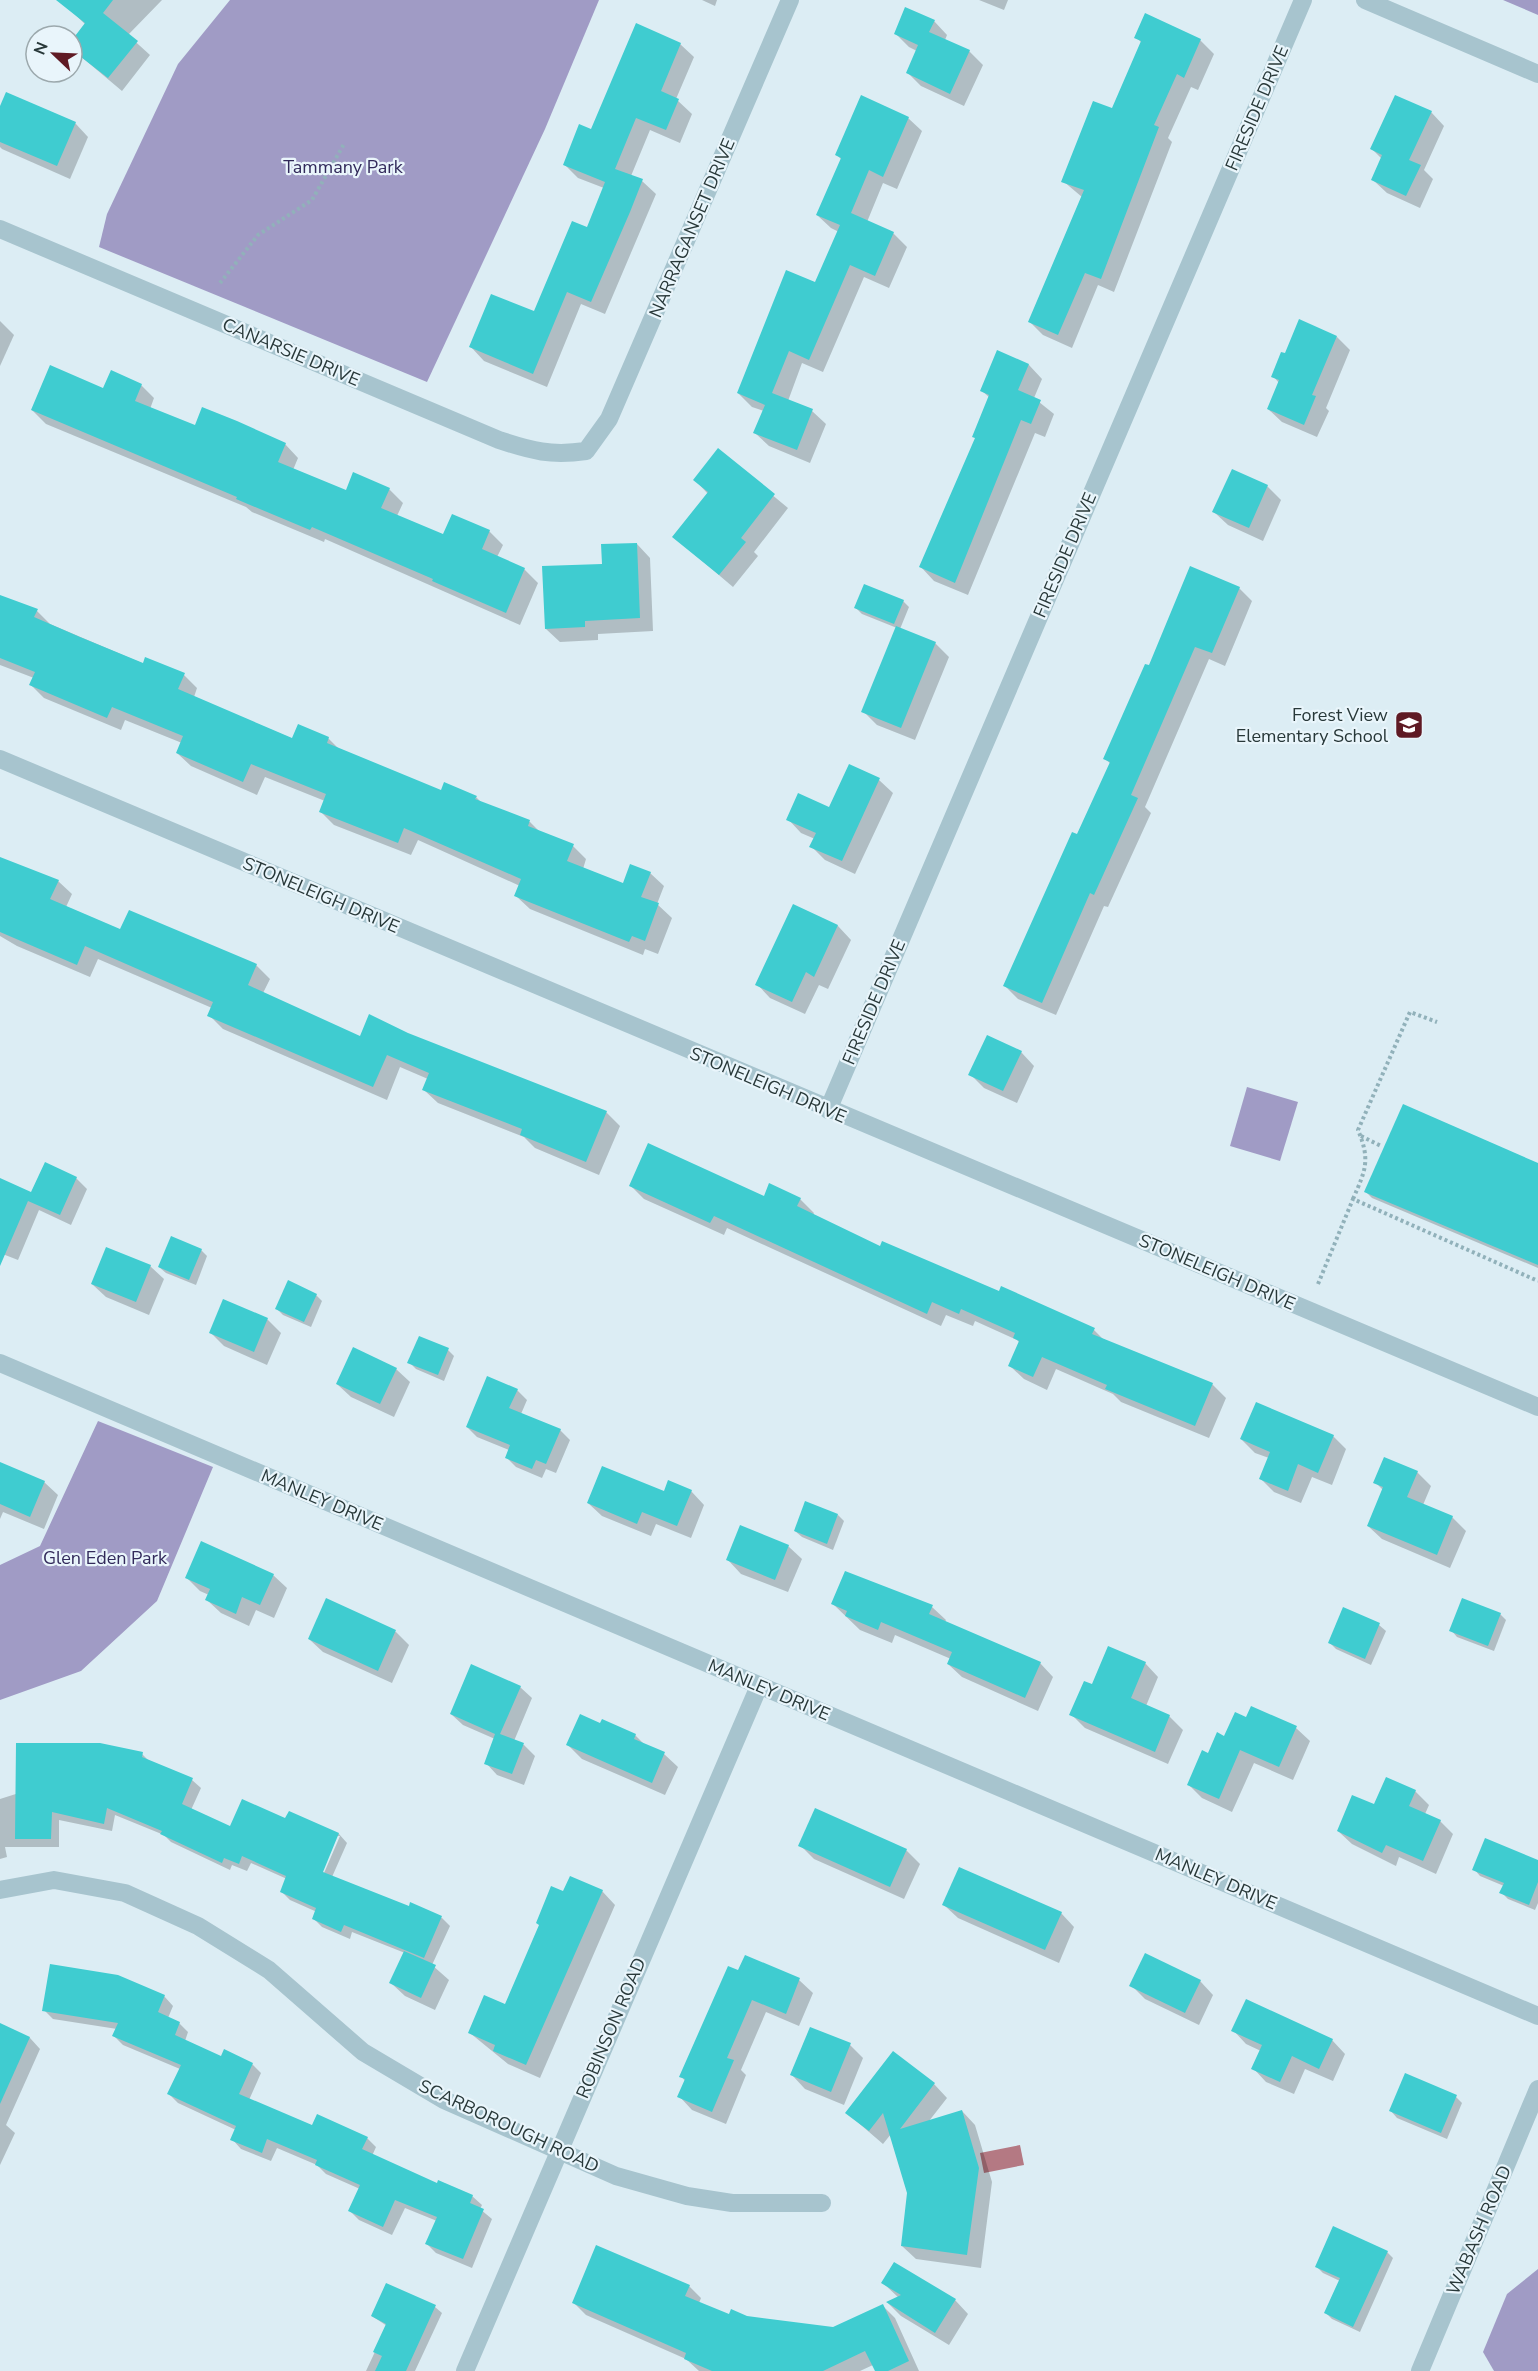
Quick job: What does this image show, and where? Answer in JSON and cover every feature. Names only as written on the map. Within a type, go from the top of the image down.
[{"type":"street","name":"NARRAGANSET DRIVE","points":[[586,451],[609,419],[790,0]]},
{"type":"street","name":"FIRESIDE DRIVE","points":[[828,1110],[1303,0]]},
{"type":"street","points":[[1365,0],[1538,74]]},
{"type":"street","name":"CANARSIE DRIVE","points":[[0,229],[499,440],[534,452],[563,455],[586,451]]},
{"type":"street","name":"STONELEIGH DRIVE","points":[[0,759],[828,1110],[1538,1407]]},
{"type":"street","name":"MANLEY DRIVE","points":[[0,1363],[1538,2016]]},
{"type":"street","name":"ROBINSON ROAD","points":[[465,2371],[759,1686]]},
{"type":"street","name":"SCARBOROUGH ROAD","points":[[0,1890],[54,1880],[125,1893],[198,1926],[269,1970],[363,2052],[444,2100],[616,2176],[687,2196],[732,2203],[822,2203]]},
{"type":"street","name":"WABASH ROAD","points":[[1420,2371],[1538,2089]]},
{"type":"path","points":[[220,283],[258,235],[312,200],[344,144]]},
{"type":"path","points":[[1318,1284],[1366,1168],[1366,1149],[1358,1130],[1410,1012],[1437,1022]]},
{"type":"path","points":[[1361,1136],[1381,1146]]},
{"type":"path","points":[[1353,1200],[1538,1281]]},
{"type":"green space","name":"Tammany Park","points":[[230,0],[599,0],[545,129],[427,382],[99,247],[107,214],[178,64]]},
{"type":"green space","points":[[1503,0],[1538,0],[1538,15]]},
{"type":"green space","points":[[1247,1087],[1298,1102],[1280,1161],[1230,1146]]},
{"type":"green space","name":"Glen Eden Park","points":[[98,1421],[213,1467],[157,1601],[81,1671],[0,1700],[0,1565],[40,1546]]},
{"type":"green space","points":[[1538,2269],[1538,2371],[1494,2371],[1483,2352],[1507,2294]]},
{"type":"shaded area","points":[[1020,2145],[1024,2165],[984,2173],[980,2153]]},
{"type":"building","points":[[56,0],[113,0],[103,13],[138,41],[108,78],[84,59],[85,23]]},
{"type":"building","points":[[905,7],[935,20],[929,32],[970,50],[950,94],[906,73],[918,45],[894,34]]},
{"type":"building","points":[[1145,13],[1201,39],[1184,78],[1177,74],[1154,125],[1159,127],[1101,279],[1085,273],[1058,335],[1028,322],[1084,190],[1061,182],[1093,101],[1112,108],[1141,41],[1134,38]]},
{"type":"building","points":[[636,23],[681,43],[661,91],[679,99],[666,130],[636,118],[615,169],[643,179],[630,212],[591,302],[567,292],[533,374],[469,347],[491,294],[534,311],[572,221],[587,227],[605,182],[563,165],[579,124],[591,129]]},
{"type":"building","points":[[6,92],[76,122],[57,166],[0,142],[0,106]]},
{"type":"building","points":[[861,95],[909,117],[883,177],[869,170],[851,213],[894,232],[875,276],[850,265],[809,360],[789,351],[772,393],[813,409],[797,450],[753,433],[765,405],[737,393],[786,270],[815,282],[840,225],[816,215],[841,158],[835,155]]},
{"type":"building","points":[[1395,95],[1432,111],[1409,160],[1421,165],[1406,196],[1371,180],[1382,155],[1370,149]]},
{"type":"building","points":[[1299,319],[1337,336],[1312,395],[1316,396],[1304,425],[1267,409],[1279,380],[1271,377],[1281,352],[1285,353]]},
{"type":"building","points":[[997,350],[1029,364],[1018,390],[1041,400],[1031,424],[1021,420],[955,583],[919,567],[975,438],[972,437],[989,395],[980,391]]},
{"type":"building","points":[[50,365],[103,388],[111,370],[142,384],[135,401],[195,425],[202,407],[237,421],[286,443],[278,462],[346,490],[353,472],[390,488],[381,508],[443,534],[452,514],[490,530],[482,549],[525,568],[506,613],[312,527],[310,530],[31,410]]},
{"type":"building","points":[[718,448],[775,494],[741,538],[746,542],[719,575],[672,537],[708,492],[693,480]]},
{"type":"building","points":[[1232,469],[1268,485],[1249,528],[1212,512]]},
{"type":"building","points":[[637,543],[640,618],[585,621],[585,627],[545,629],[542,566],[602,564],[601,544]]},
{"type":"building","points":[[1190,566],[1240,587],[1212,653],[1195,647],[1131,795],[1138,798],[1094,895],[1090,893],[1042,1003],[1003,986],[1072,832],[1077,834],[1110,762],[1103,759],[1145,664],[1149,665]]},
{"type":"building","points":[[864,584],[904,600],[894,624],[854,608]]},
{"type":"building","points":[[0,595],[38,609],[34,617],[80,637],[143,663],[145,657],[185,673],[178,689],[292,738],[298,724],[329,737],[327,743],[441,790],[444,782],[477,796],[475,799],[530,820],[528,826],[574,844],[567,861],[623,883],[630,864],[651,872],[641,897],[659,903],[645,941],[632,936],[629,942],[514,896],[521,879],[404,828],[398,843],[319,812],[326,794],[251,764],[243,782],[176,753],[183,736],[112,707],[107,718],[29,685],[35,672],[0,658]]},
{"type":"building","points":[[896,626],[936,642],[901,728],[861,712]]},
{"type":"building","points":[[849,764],[880,778],[842,861],[809,847],[816,833],[786,820],[798,793],[829,807]]},
{"type":"building","points":[[0,857],[59,880],[50,899],[120,929],[129,910],[257,964],[248,985],[360,1036],[369,1014],[408,1033],[607,1111],[586,1162],[520,1135],[522,1129],[422,1090],[429,1073],[387,1055],[373,1087],[207,1016],[213,1002],[85,946],[77,965],[0,932]]},
{"type":"building","points":[[793,904],[838,925],[814,977],[806,972],[792,1002],[755,985]]},
{"type":"building","points":[[987,1035],[1022,1051],[1003,1091],[968,1075]]},
{"type":"building","points":[[1403,1104],[1538,1163],[1538,1265],[1364,1192]]},
{"type":"building","points":[[648,1143],[764,1196],[769,1183],[801,1198],[797,1206],[880,1246],[882,1241],[999,1291],[1001,1286],[1095,1328],[1092,1334],[1213,1383],[1195,1426],[1105,1389],[1107,1385],[1042,1357],[1033,1377],[1008,1366],[1019,1341],[1013,1338],[1015,1333],[961,1309],[959,1314],[932,1302],[927,1314],[714,1216],[710,1223],[629,1186]]},
{"type":"building","points":[[45,1162],[77,1177],[60,1215],[28,1201],[0,1266],[0,1178],[31,1192]]},
{"type":"building","points":[[171,1236],[202,1249],[189,1280],[158,1267]]},
{"type":"building","points":[[106,1247],[151,1265],[136,1302],[91,1284]]},
{"type":"building","points":[[288,1280],[317,1294],[304,1322],[275,1309]]},
{"type":"building","points":[[223,1299],[268,1318],[254,1352],[209,1333]]},
{"type":"building","points":[[419,1336],[449,1348],[438,1375],[407,1363]]},
{"type":"building","points":[[353,1347],[397,1368],[380,1404],[336,1384]]},
{"type":"building","points":[[487,1376],[518,1389],[509,1408],[561,1429],[546,1464],[536,1460],[532,1469],[505,1458],[510,1445],[466,1427]]},
{"type":"building","points":[[1256,1402],[1334,1435],[1318,1473],[1298,1464],[1288,1491],[1259,1479],[1270,1452],[1240,1439]]},
{"type":"building","points":[[1384,1457],[1418,1471],[1407,1497],[1453,1516],[1437,1555],[1367,1526],[1383,1487],[1373,1483]]},
{"type":"building","points":[[0,1462],[45,1481],[30,1517],[0,1504]]},
{"type":"building","points":[[602,1466],[664,1491],[668,1480],[692,1490],[677,1526],[642,1512],[637,1524],[587,1503]]},
{"type":"building","points":[[805,1501],[838,1514],[827,1544],[794,1531]]},
{"type":"building","points":[[740,1525],[789,1545],[775,1580],[726,1560]]},
{"type":"building","points":[[201,1541],[274,1574],[260,1605],[242,1597],[236,1614],[205,1600],[210,1589],[185,1578]]},
{"type":"building","points":[[845,1571],[933,1605],[929,1614],[1041,1662],[1025,1698],[947,1664],[952,1652],[881,1622],[878,1630],[845,1616],[847,1611],[831,1604]]},
{"type":"building","points":[[326,1598],[396,1630],[378,1671],[308,1639]]},
{"type":"building","points":[[1462,1598],[1501,1613],[1488,1646],[1449,1631]]},
{"type":"building","points":[[1343,1607],[1380,1623],[1365,1659],[1328,1643]]},
{"type":"building","points":[[1108,1646],[1146,1662],[1131,1698],[1170,1715],[1155,1752],[1069,1715],[1084,1681],[1092,1684]]},
{"type":"building","points":[[471,1664],[521,1686],[500,1734],[524,1743],[512,1774],[484,1764],[495,1734],[450,1714]]},
{"type":"building","points":[[1251,1706],[1297,1726],[1279,1767],[1240,1750],[1219,1799],[1187,1785],[1202,1750],[1208,1753],[1217,1732],[1224,1736],[1235,1712],[1246,1717]]},
{"type":"building","points":[[580,1714],[600,1723],[602,1719],[636,1734],[634,1739],[665,1752],[652,1783],[566,1745]]},
{"type":"building","points":[[16,1743],[100,1743],[143,1752],[142,1757],[193,1778],[182,1804],[230,1826],[242,1799],[285,1818],[289,1811],[339,1833],[323,1872],[409,1906],[410,1902],[442,1916],[424,1958],[344,1925],[341,1932],[312,1919],[316,1908],[280,1892],[286,1876],[242,1856],[239,1864],[224,1858],[222,1863],[160,1834],[162,1831],[107,1808],[104,1824],[52,1812],[51,1839],[15,1839]]},
{"type":"building","points":[[1386,1777],[1416,1790],[1409,1806],[1441,1820],[1423,1861],[1386,1845],[1382,1853],[1337,1831],[1352,1795],[1374,1804]]},
{"type":"building","points":[[815,1808],[907,1849],[890,1887],[798,1846]]},
{"type":"building","points":[[1485,1838],[1538,1860],[1538,1882],[1529,1905],[1499,1893],[1504,1883],[1472,1870]]},
{"type":"building","points":[[959,1867],[1062,1912],[1045,1950],[942,1905]]},
{"type":"building","points":[[570,1876],[603,1890],[526,2065],[493,2051],[495,2045],[468,2033],[484,1995],[505,2004],[539,1925],[536,1923],[551,1886],[563,1891]]},
{"type":"building","points":[[404,1951],[436,1965],[421,1998],[389,1983]]},
{"type":"building","points":[[1145,1953],[1201,1980],[1185,2013],[1129,1986]]},
{"type":"building","points":[[745,1955],[800,1978],[786,2014],[752,2000],[727,2058],[734,2060],[712,2112],[677,2097],[685,2079],[679,2077],[728,1966],[738,1970]]},
{"type":"building","points":[[50,1964],[118,1975],[165,1995],[158,2012],[180,2022],[175,2035],[221,2056],[224,2049],[253,2063],[239,2094],[312,2125],[317,2114],[368,2137],[362,2149],[437,2183],[438,2180],[473,2195],[470,2203],[484,2209],[463,2259],[425,2244],[437,2217],[395,2200],[383,2227],[348,2211],[360,2185],[315,2165],[317,2160],[267,2139],[262,2153],[230,2140],[236,2126],[167,2094],[181,2065],[112,2036],[118,2023],[42,2011]]},
{"type":"building","points":[[1246,1999],[1333,2039],[1319,2069],[1292,2056],[1280,2082],[1251,2069],[1262,2045],[1231,2031]]},
{"type":"building","points":[[0,2023],[30,2037],[0,2104]]},
{"type":"building","points":[[810,2027],[851,2043],[831,2092],[790,2075]]},
{"type":"building","points":[[893,2051],[935,2083],[900,2129],[962,2110],[979,2168],[967,2255],[901,2246],[907,2193],[883,2113],[869,2131],[845,2113]]},
{"type":"building","points":[[1405,2073],[1457,2095],[1441,2133],[1389,2111]]},
{"type":"building","points":[[1333,2226],[1388,2251],[1353,2327],[1324,2313],[1340,2278],[1315,2267]]},
{"type":"building","points":[[596,2245],[690,2285],[685,2296],[729,2314],[731,2309],[747,2316],[833,2327],[883,2304],[909,2361],[888,2371],[875,2371],[865,2351],[823,2371],[712,2371],[684,2359],[686,2353],[572,2303]]},
{"type":"building","points":[[894,2262],[956,2299],[935,2333],[886,2302],[901,2295],[881,2283]]},
{"type":"building","points":[[386,2283],[436,2305],[406,2371],[375,2371],[382,2356],[373,2352],[386,2324],[371,2316]]},
{"type":"place","name":"Forest View Elementary School","points":[[1409,725]]}]
